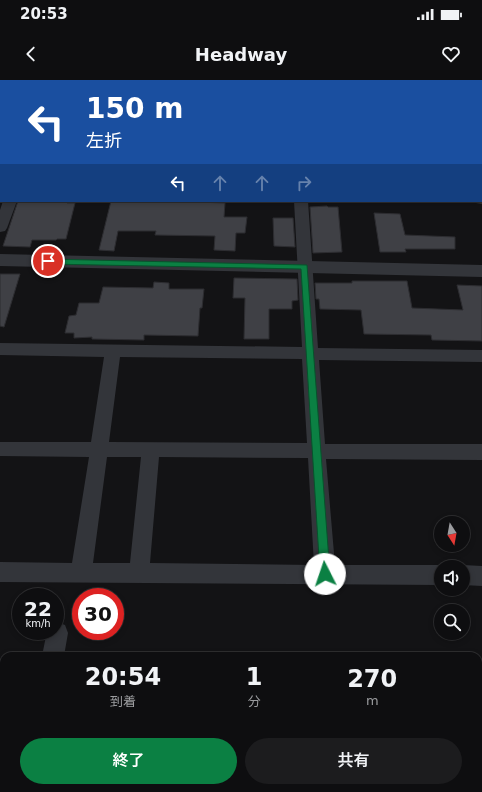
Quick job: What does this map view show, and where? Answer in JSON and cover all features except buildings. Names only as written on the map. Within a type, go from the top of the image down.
[{"type":"street","points":[[0,228],[10,202]]},
{"type":"street","points":[[301,202],[325,574]]},
{"type":"street","points":[[0,260],[482,270]]},
{"type":"street","points":[[0,349],[482,356]]},
{"type":"street","points":[[81,573],[113,351]]},
{"type":"street","points":[[0,449],[482,452]]},
{"type":"street","points":[[139,573],[151,450]]},
{"type":"street","points":[[0,572],[434,575]]},
{"type":"street","points":[[470,575],[482,576]]},
{"type":"street","points":[[54,652],[56,640]]},
{"type":"route","points":[[48,261],[304,266],[325,574]]}]
